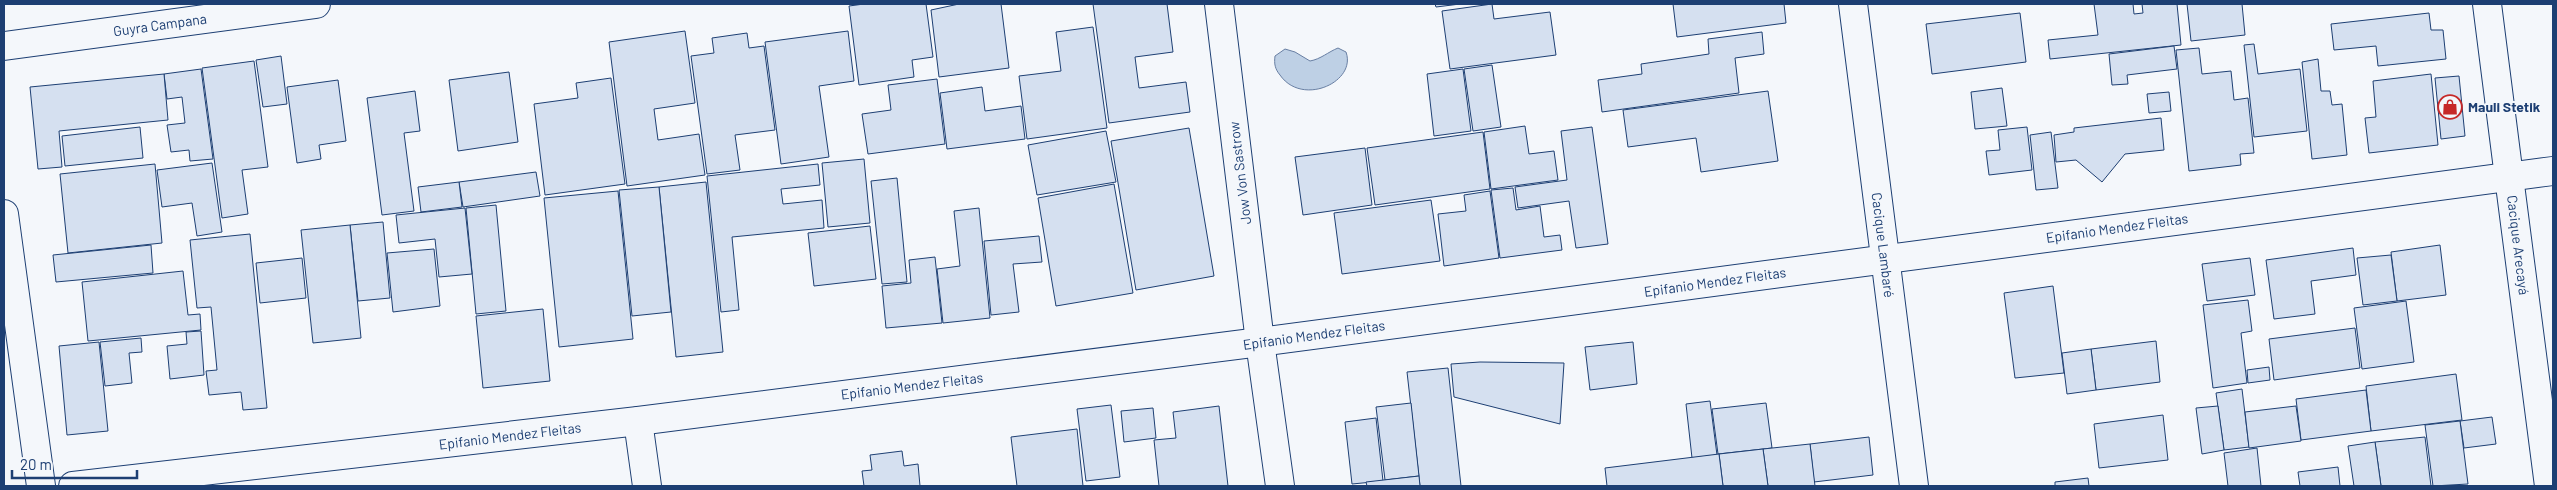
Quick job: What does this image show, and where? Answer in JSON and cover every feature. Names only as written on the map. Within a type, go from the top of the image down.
[{"type":"street","name":"Guyra Campana","points":[[4,46],[316,4]]},
{"type":"street","name":"Jow Von Sastrow","points":[[1219,4],[1260,342],[1280,486]]},
{"type":"street","name":"Cacique Lambaré","points":[[1853,4],[1914,486]]},
{"type":"street","name":"Cacique Arecayá","points":[[2488,4],[2548,486]]},
{"type":"street","name":"Epifanio Mendez Fleitas","points":[[73,486],[638,421],[1260,342],[2553,171]]},
{"type":"street","points":[[4,214],[41,486]]},
{"type":"street","points":[[638,421],[647,486]]},
{"type":"water","points":[[1338,48],[1346,52],[1347,63],[1343,73],[1336,81],[1325,87],[1313,90],[1301,89],[1290,84],[1280,75],[1275,66],[1275,56],[1285,49],[1295,52],[1310,61],[1318,59]]},
{"type":"building","points":[[864,4],[926,4],[933,57],[912,60],[914,77],[859,85],[849,6]]},
{"type":"building","points":[[959,4],[1001,4],[1009,68],[939,77],[931,10]]},
{"type":"building","points":[[1093,4],[1167,4],[1173,52],[1135,57],[1139,88],[1186,82],[1190,112],[1109,123]]},
{"type":"building","points":[[1435,4],[1460,4],[1436,7]]},
{"type":"building","points":[[1492,4],[1494,19],[1550,12],[1556,55],[1450,69],[1442,11]]},
{"type":"building","points":[[1673,4],[1784,4],[1786,23],[1677,37]]},
{"type":"building","points":[[2094,4],[2133,4],[2134,14],[2143,13],[2142,4],[2177,4],[2181,45],[2050,59],[2048,40],[2098,35]]},
{"type":"building","points":[[2187,4],[2242,4],[2245,35],[2191,41]]},
{"type":"building","points":[[2020,13],[2026,62],[1932,74],[1926,24]]},
{"type":"building","points":[[2429,13],[2431,30],[2443,30],[2446,59],[2378,66],[2376,46],[2334,50],[2331,24]]},
{"type":"building","points":[[1093,27],[1107,128],[1027,139],[1019,76],[1061,71],[1056,32]]},
{"type":"building","points":[[685,31],[695,103],[654,109],[658,140],[699,134],[705,175],[627,186],[609,42]]},
{"type":"building","points":[[848,31],[854,81],[819,86],[829,157],[781,164],[765,42]]},
{"type":"building","points":[[1762,32],[1764,54],[1735,58],[1739,93],[1602,112],[1598,80],[1642,74],[1641,64],[1709,54],[1708,39]]},
{"type":"building","points":[[747,33],[749,48],[764,46],[775,130],[735,135],[740,170],[707,174],[691,56],[714,53],[712,38]]},
{"type":"building","points":[[2254,44],[2258,74],[2300,69],[2307,131],[2254,137],[2244,45]]},
{"type":"building","points":[[2174,46],[2177,69],[2127,75],[2128,84],[2112,85],[2109,54]]},
{"type":"building","points":[[2199,48],[2202,74],[2231,71],[2234,100],[2248,98],[2254,153],[2240,154],[2241,165],[2189,171],[2176,50]]},
{"type":"building","points":[[281,56],[287,104],[263,107],[256,60]]},
{"type":"building","points":[[2318,59],[2321,91],[2330,91],[2332,105],[2342,104],[2347,155],[2312,159],[2302,62]]},
{"type":"building","points":[[254,61],[268,167],[242,170],[248,214],[222,218],[202,68]]},
{"type":"building","points":[[1492,65],[1501,127],[1473,131],[1464,69]]},
{"type":"building","points":[[201,69],[213,159],[190,161],[189,150],[171,152],[167,125],[185,123],[182,97],[167,99],[164,74]]},
{"type":"building","points":[[1463,69],[1471,131],[1434,136],[1427,74]]},
{"type":"building","points":[[509,72],[518,142],[458,151],[449,80]]},
{"type":"building","points":[[164,74],[168,120],[59,131],[62,167],[38,169],[30,87]]},
{"type":"building","points":[[2431,74],[2438,145],[2369,153],[2365,118],[2376,117],[2373,81]]},
{"type":"building","name":"Mauli Stetik","points":[[2459,76],[2465,136],[2441,139],[2435,78]]},
{"type":"building","points":[[611,78],[625,184],[545,195],[534,104],[578,98],[576,83]]},
{"type":"building","points":[[937,79],[945,144],[868,154],[862,114],[891,110],[888,85]]},
{"type":"building","points":[[338,80],[346,141],[319,145],[321,159],[297,163],[287,87]]},
{"type":"building","points":[[982,87],[985,111],[1021,106],[1025,139],[947,149],[940,93]]},
{"type":"building","points":[[2002,88],[2007,126],[1975,129],[1971,92]]},
{"type":"building","points":[[415,91],[420,131],[404,133],[414,211],[382,215],[367,98]]},
{"type":"building","points":[[1768,91],[1778,161],[1701,172],[1696,138],[1628,147],[1623,110]]},
{"type":"building","points":[[2169,92],[2171,111],[2149,113],[2147,94]]},
{"type":"building","points":[[2161,118],[2164,150],[2125,154],[2102,182],[2076,160],[2056,162],[2054,135],[2074,132],[2074,128]]},
{"type":"building","points":[[1525,126],[1529,154],[1554,151],[1558,180],[1491,189],[1484,132]]},
{"type":"building","points":[[140,127],[143,158],[65,166],[62,136]]},
{"type":"building","points":[[1592,127],[1608,244],[1576,248],[1569,201],[1518,208],[1515,187],[1567,180],[1561,131]]},
{"type":"building","points":[[2027,127],[2032,170],[1989,175],[1986,151],[2000,150],[1998,130]]},
{"type":"building","points":[[1189,128],[1214,276],[1136,290],[1111,141]]},
{"type":"building","points":[[1106,131],[1116,182],[1037,195],[1028,145]]},
{"type":"building","points":[[1483,132],[1490,189],[1375,205],[1367,148]]},
{"type":"building","points":[[2051,132],[2058,188],[2036,190],[2030,135]]},
{"type":"building","points":[[1365,148],[1372,205],[1303,215],[1295,157]]},
{"type":"building","points":[[864,159],[870,223],[828,227],[822,163]]},
{"type":"building","points":[[212,163],[222,232],[197,236],[192,203],[162,207],[157,170]]},
{"type":"building","points":[[155,164],[162,243],[68,253],[60,174]]},
{"type":"building","points":[[818,164],[820,185],[781,189],[783,204],[822,200],[824,228],[732,237],[739,310],[721,312],[707,176]]},
{"type":"building","points":[[536,172],[540,196],[463,207],[459,182]]},
{"type":"building","points":[[897,178],[907,282],[882,284],[871,181]]},
{"type":"building","points":[[459,182],[462,207],[421,212],[418,187]]},
{"type":"building","points":[[706,182],[723,352],[676,357],[659,187]]},
{"type":"building","points":[[1114,184],[1133,293],[1056,306],[1038,198]]},
{"type":"building","points":[[659,187],[671,312],[632,316],[619,190]]},
{"type":"building","points":[[1513,188],[1516,210],[1540,206],[1544,237],[1560,235],[1562,250],[1500,258],[1491,190]]},
{"type":"building","points":[[618,191],[633,339],[559,347],[544,198]]},
{"type":"building","points":[[1490,191],[1499,258],[1444,266],[1438,214],[1466,211],[1464,195]]},
{"type":"building","points":[[1431,200],[1440,261],[1342,274],[1334,213]]},
{"type":"building","points":[[496,205],[506,311],[476,314],[466,208]]},
{"type":"building","points":[[465,208],[472,274],[439,277],[435,239],[399,243],[396,215]]},
{"type":"building","points":[[979,208],[990,318],[943,323],[937,269],[960,266],[954,211]]},
{"type":"building","points":[[383,222],[390,298],[358,301],[350,225]]},
{"type":"building","points":[[350,225],[361,338],[313,343],[301,230]]},
{"type":"building","points":[[870,226],[876,279],[814,286],[808,233]]},
{"type":"building","points":[[250,234],[267,408],[243,410],[241,392],[209,395],[206,371],[217,370],[211,307],[197,308],[190,240]]},
{"type":"building","points":[[1039,236],[1042,262],[1013,264],[1019,312],[991,315],[984,241]]},
{"type":"building","points":[[151,245],[153,273],[56,282],[53,255]]},
{"type":"building","points":[[2440,245],[2446,295],[2397,301],[2391,252]]},
{"type":"building","points":[[2353,248],[2356,275],[2311,281],[2315,314],[2274,319],[2266,260]]},
{"type":"building","points":[[434,249],[440,306],[393,312],[387,253]]},
{"type":"building","points":[[2391,255],[2397,301],[2363,305],[2357,258]]},
{"type":"building","points":[[935,257],[942,323],[886,328],[882,286],[911,283],[909,260]]},
{"type":"building","points":[[302,258],[306,298],[260,303],[256,263]]},
{"type":"building","points":[[2250,258],[2255,295],[2207,301],[2202,264]]},
{"type":"building","points":[[183,271],[188,315],[200,314],[201,330],[88,341],[82,282]]},
{"type":"building","points":[[2053,286],[2064,373],[2015,378],[2004,293]]},
{"type":"building","points":[[2248,300],[2252,331],[2241,333],[2247,383],[2213,388],[2203,305]]},
{"type":"building","points":[[2406,301],[2414,362],[2362,369],[2354,308]]},
{"type":"building","points":[[543,309],[550,381],[483,388],[476,316]]},
{"type":"building","points":[[2355,328],[2360,368],[2274,380],[2269,339]]},
{"type":"building","points":[[201,331],[204,375],[170,379],[167,346],[187,344],[186,332]]},
{"type":"building","points":[[141,338],[142,352],[129,353],[132,383],[105,386],[100,342]]},
{"type":"building","points":[[2156,341],[2160,382],[2096,390],[2091,349]]},
{"type":"building","points":[[99,342],[108,431],[67,435],[59,346]]},
{"type":"building","points":[[1633,342],[1637,384],[1590,390],[1585,347]]},
{"type":"building","points":[[2091,349],[2096,390],[2067,394],[2062,353]]},
{"type":"building","points":[[1480,362],[1564,363],[1560,424],[1454,397],[1451,364]]},
{"type":"building","points":[[2269,367],[2270,380],[2248,383],[2247,370]]},
{"type":"building","points":[[1448,368],[1461,486],[1420,486],[1407,372]]},
{"type":"building","points":[[2456,374],[2462,420],[2371,431],[2366,386]]},
{"type":"building","points":[[2242,389],[2249,447],[2224,450],[2216,393]]},
{"type":"building","points":[[2366,390],[2371,431],[2301,440],[2296,399]]},
{"type":"building","points":[[1710,401],[1717,455],[1692,458],[1686,404]]},
{"type":"building","points":[[1411,403],[1419,476],[1385,480],[1376,407]]},
{"type":"building","points":[[1766,403],[1772,448],[1718,454],[1712,409]]},
{"type":"building","points":[[1111,405],[1120,477],[1086,481],[1077,409]]},
{"type":"building","points":[[1219,406],[1228,486],[1159,486],[1154,440],[1176,438],[1173,412]]},
{"type":"building","points":[[2218,406],[2224,450],[2202,454],[2196,408]]},
{"type":"building","points":[[2296,406],[2301,441],[2249,448],[2245,412]]},
{"type":"building","points":[[1153,408],[1156,438],[1124,442],[1121,411]]},
{"type":"building","points":[[2163,415],[2168,460],[2099,468],[2094,424]]},
{"type":"building","points":[[2492,417],[2496,444],[2464,448],[2460,421]]},
{"type":"building","points":[[1376,418],[1383,481],[1352,484],[1345,422]]},
{"type":"building","points":[[2460,421],[2468,484],[2433,486],[2425,425]]},
{"type":"building","points":[[1077,429],[1083,486],[1017,486],[1011,437]]},
{"type":"building","points":[[1869,437],[1873,475],[1814,482],[1810,444]]},
{"type":"building","points":[[2425,437],[2431,486],[2381,486],[2375,442]]},
{"type":"building","points":[[2375,442],[2381,486],[2354,486],[2348,446]]},
{"type":"building","points":[[1810,444],[1815,486],[1768,486],[1763,449]]},
{"type":"building","points":[[2257,448],[2261,486],[2228,486],[2224,453]]},
{"type":"building","points":[[1763,449],[1768,486],[1723,486],[1719,454]]},
{"type":"building","points":[[902,451],[904,466],[918,464],[920,486],[864,486],[862,471],[872,470],[870,455]]},
{"type":"building","points":[[1719,454],[1723,486],[1607,486],[1605,468]]},
{"type":"building","points":[[2338,467],[2340,486],[2300,486],[2298,472]]},
{"type":"building","points":[[1419,476],[1420,486],[1367,486],[1366,482]]},
{"type":"building","points":[[2088,478],[2089,486],[2055,486],[2055,482]]},
{"type":"place","name":"Mauli Stetik","points":[[2450,107]]}]
